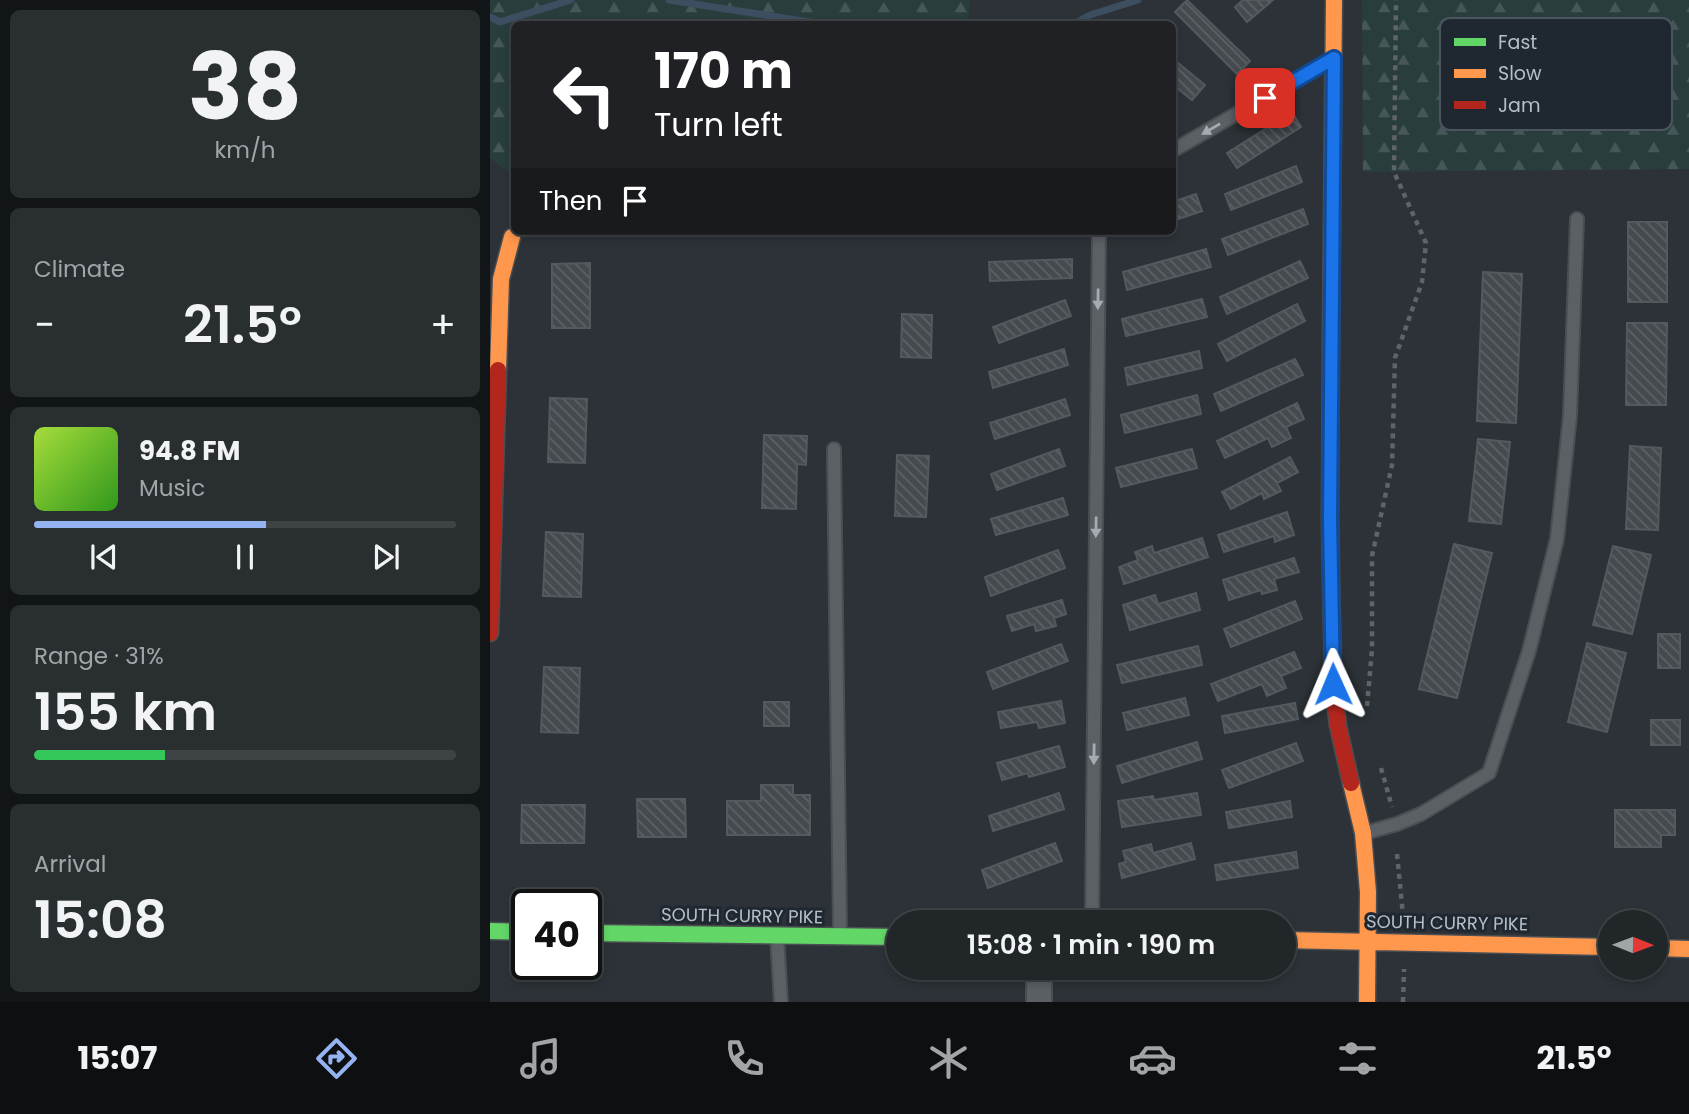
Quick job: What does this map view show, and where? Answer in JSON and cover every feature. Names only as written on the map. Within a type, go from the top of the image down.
[{"type":"street","points":[[1334,0],[1330,505],[1333,684],[1338,726],[1363,833],[1368,892],[1367,1002]]},
{"type":"street","points":[[490,633],[501,279],[512,237]]},
{"type":"street","points":[[490,931],[511,932]]},
{"type":"street","name":"SOUTH CURRY PIKE","points":[[602,933],[886,937]]},
{"type":"street","name":"SOUTH CURRY PIKE","points":[[1296,940],[1598,947]]},
{"type":"street","points":[[1668,948],[1689,949]]},
{"type":"street","points":[[1039,980],[1039,1002]]},
{"type":"lane","points":[[1176,149],[1334,58]]},
{"type":"lane","points":[[1363,833],[1397,824],[1420,814],[1489,774],[1529,651],[1557,539],[1570,416],[1577,219]]},
{"type":"lane","points":[[1092,910],[1099,235]]},
{"type":"lane","points":[[834,449],[840,936]]},
{"type":"lane","points":[[777,936],[781,1002]]},
{"type":"path","points":[[1367,712],[1372,650],[1372,556],[1392,465],[1395,358],[1422,282],[1426,243],[1394,172],[1396,0]]},
{"type":"path","points":[[1378,761],[1393,810]]},
{"type":"path","points":[[1397,852],[1403,902]]},
{"type":"path","points":[[1403,989],[1403,1002]]},
{"type":"green space","points":[[490,0],[970,0],[968,21],[511,21],[511,174],[490,158]]},
{"type":"green space","points":[[1362,0],[1689,0],[1689,169],[1363,172]]},
{"type":"building","points":[[1187,0],[1250,61],[1237,74],[1175,12]]},
{"type":"building","points":[[1243,0],[1273,0],[1247,22],[1235,7]]},
{"type":"building","points":[[1176,61],[1205,85],[1192,100],[1176,87]]},
{"type":"building","points":[[1292,112],[1301,127],[1237,168],[1227,153]]},
{"type":"building","points":[[1296,166],[1302,182],[1231,210],[1225,194]]},
{"type":"building","points":[[1196,194],[1202,211],[1176,220],[1176,201]]},
{"type":"building","points":[[1303,209],[1308,224],[1228,255],[1222,239]]},
{"type":"building","points":[[1628,222],[1667,222],[1667,302],[1628,302]]},
{"type":"building","points":[[1206,249],[1211,267],[1127,290],[1123,272]]},
{"type":"building","points":[[1072,259],[1072,278],[990,281],[989,262]]},
{"type":"building","points":[[1300,261],[1308,278],[1227,314],[1220,297]]},
{"type":"building","points":[[590,263],[590,328],[552,328],[552,264]]},
{"type":"building","points":[[1483,272],[1522,274],[1516,423],[1477,421]]},
{"type":"building","points":[[1202,299],[1207,317],[1126,336],[1122,319]]},
{"type":"building","points":[[1065,300],[1071,316],[999,343],[993,327]]},
{"type":"building","points":[[1297,304],[1305,321],[1227,361],[1218,344]]},
{"type":"building","points":[[902,314],[932,315],[931,358],[901,357]]},
{"type":"building","points":[[1627,323],[1667,323],[1666,405],[1626,405]]},
{"type":"building","points":[[1064,349],[1068,365],[993,388],[989,372]]},
{"type":"building","points":[[1199,351],[1202,368],[1128,385],[1125,368]]},
{"type":"building","points":[[1295,359],[1303,375],[1221,411],[1214,394]]},
{"type":"building","points":[[1197,395],[1201,414],[1125,433],[1121,415]]},
{"type":"building","points":[[550,398],[587,399],[585,463],[548,462]]},
{"type":"building","points":[[1065,399],[1070,415],[995,439],[990,423]]},
{"type":"building","points":[[1297,403],[1304,419],[1286,427],[1291,438],[1272,447],[1268,438],[1225,458],[1217,441]]},
{"type":"building","points":[[764,435],[807,436],[806,465],[797,464],[796,509],[762,508]]},
{"type":"building","points":[[1478,439],[1510,442],[1501,524],[1469,521]]},
{"type":"building","points":[[1630,446],[1661,448],[1658,530],[1626,529]]},
{"type":"building","points":[[1059,449],[1065,466],[997,490],[991,474]]},
{"type":"building","points":[[1192,449],[1197,468],[1121,487],[1116,468]]},
{"type":"building","points":[[897,455],[929,456],[926,517],[895,516]]},
{"type":"building","points":[[1290,457],[1298,472],[1277,483],[1281,491],[1264,499],[1262,493],[1231,509],[1222,492]]},
{"type":"building","points":[[1063,498],[1068,515],[996,535],[991,519]]},
{"type":"building","points":[[1287,512],[1294,535],[1275,542],[1274,536],[1224,552],[1218,535]]},
{"type":"building","points":[[546,532],[583,534],[581,597],[543,596]]},
{"type":"building","points":[[1202,538],[1208,557],[1124,584],[1119,567],[1138,560],[1135,552],[1152,546],[1154,553]]},
{"type":"building","points":[[1454,544],[1492,553],[1457,698],[1419,689]]},
{"type":"building","points":[[1613,546],[1651,555],[1632,634],[1593,625]]},
{"type":"building","points":[[1058,550],[1065,568],[991,596],[985,577]]},
{"type":"building","points":[[1294,558],[1299,572],[1274,579],[1277,590],[1262,594],[1261,590],[1229,600],[1223,580]]},
{"type":"building","points":[[1196,593],[1200,610],[1130,630],[1123,605],[1155,595],[1158,604]]},
{"type":"building","points":[[1062,600],[1066,614],[1054,618],[1056,626],[1036,631],[1034,624],[1012,631],[1007,616]]},
{"type":"building","points":[[1295,601],[1302,619],[1231,647],[1224,629]]},
{"type":"building","points":[[1658,634],[1680,634],[1680,668],[1658,668]]},
{"type":"building","points":[[1587,643],[1626,653],[1607,732],[1568,722]]},
{"type":"building","points":[[1061,644],[1068,661],[993,689],[987,672]]},
{"type":"building","points":[[1198,646],[1202,665],[1122,683],[1117,665]]},
{"type":"building","points":[[1294,652],[1301,668],[1281,676],[1286,688],[1267,696],[1262,684],[1218,701],[1211,684]]},
{"type":"building","points":[[544,667],[580,668],[578,733],[541,732]]},
{"type":"building","points":[[1185,698],[1189,715],[1127,730],[1123,713]]},
{"type":"building","points":[[1061,701],[1065,723],[1039,728],[1037,722],[1001,728],[998,712]]},
{"type":"building","points":[[764,702],[789,702],[789,726],[764,726]]},
{"type":"building","points":[[1295,703],[1298,719],[1225,733],[1222,716]]},
{"type":"building","points":[[1651,720],[1680,720],[1680,745],[1651,745]]},
{"type":"building","points":[[1197,742],[1202,759],[1122,783],[1117,766]]},
{"type":"building","points":[[1296,743],[1303,761],[1229,788],[1222,770]]},
{"type":"building","points":[[1059,746],[1065,767],[1029,777],[1028,773],[1002,780],[997,763]]},
{"type":"building","points":[[761,785],[793,785],[793,795],[810,795],[810,835],[727,835],[727,801],[761,801]]},
{"type":"building","points":[[1059,793],[1064,809],[993,831],[989,816]]},
{"type":"building","points":[[1197,793],[1201,815],[1122,827],[1118,801],[1153,796],[1154,800]]},
{"type":"building","points":[[637,799],[685,799],[686,837],[638,837]]},
{"type":"building","points":[[1290,801],[1292,817],[1229,828],[1226,812]]},
{"type":"building","points":[[522,805],[585,805],[584,843],[521,843]]},
{"type":"building","points":[[1615,810],[1675,810],[1675,835],[1661,835],[1661,847],[1615,847]]},
{"type":"building","points":[[1055,843],[1062,861],[988,888],[982,870]]},
{"type":"building","points":[[1191,843],[1195,859],[1122,878],[1119,864],[1126,862],[1123,851],[1151,844],[1153,853]]},
{"type":"building","points":[[1296,852],[1298,868],[1217,880],[1215,865]]},
{"type":"waterway","points":[[490,17],[500,22],[571,0]]},
{"type":"waterway","points":[[669,0],[803,21]]},
{"type":"waterway","points":[[1079,21],[1138,0]]},
{"type":"traffic: fast","points":[[490,931],[511,932]]},
{"type":"traffic: fast","points":[[602,933],[886,937]]},
{"type":"traffic: slow","points":[[1331,336],[1334,0]]},
{"type":"traffic: slow","points":[[498,370],[501,279],[512,237]]},
{"type":"traffic: slow","points":[[1351,783],[1363,833],[1368,892],[1367,1002]]},
{"type":"traffic: slow","points":[[1296,940],[1598,947]]},
{"type":"traffic: slow","points":[[1668,948],[1689,949]]},
{"type":"traffic: jam","points":[[1331,336],[1333,684],[1338,726],[1351,783]]},
{"type":"traffic: jam","points":[[490,633],[498,370]]},
{"type":"route","points":[[1265,98],[1334,58],[1330,519],[1333,684]]}]
